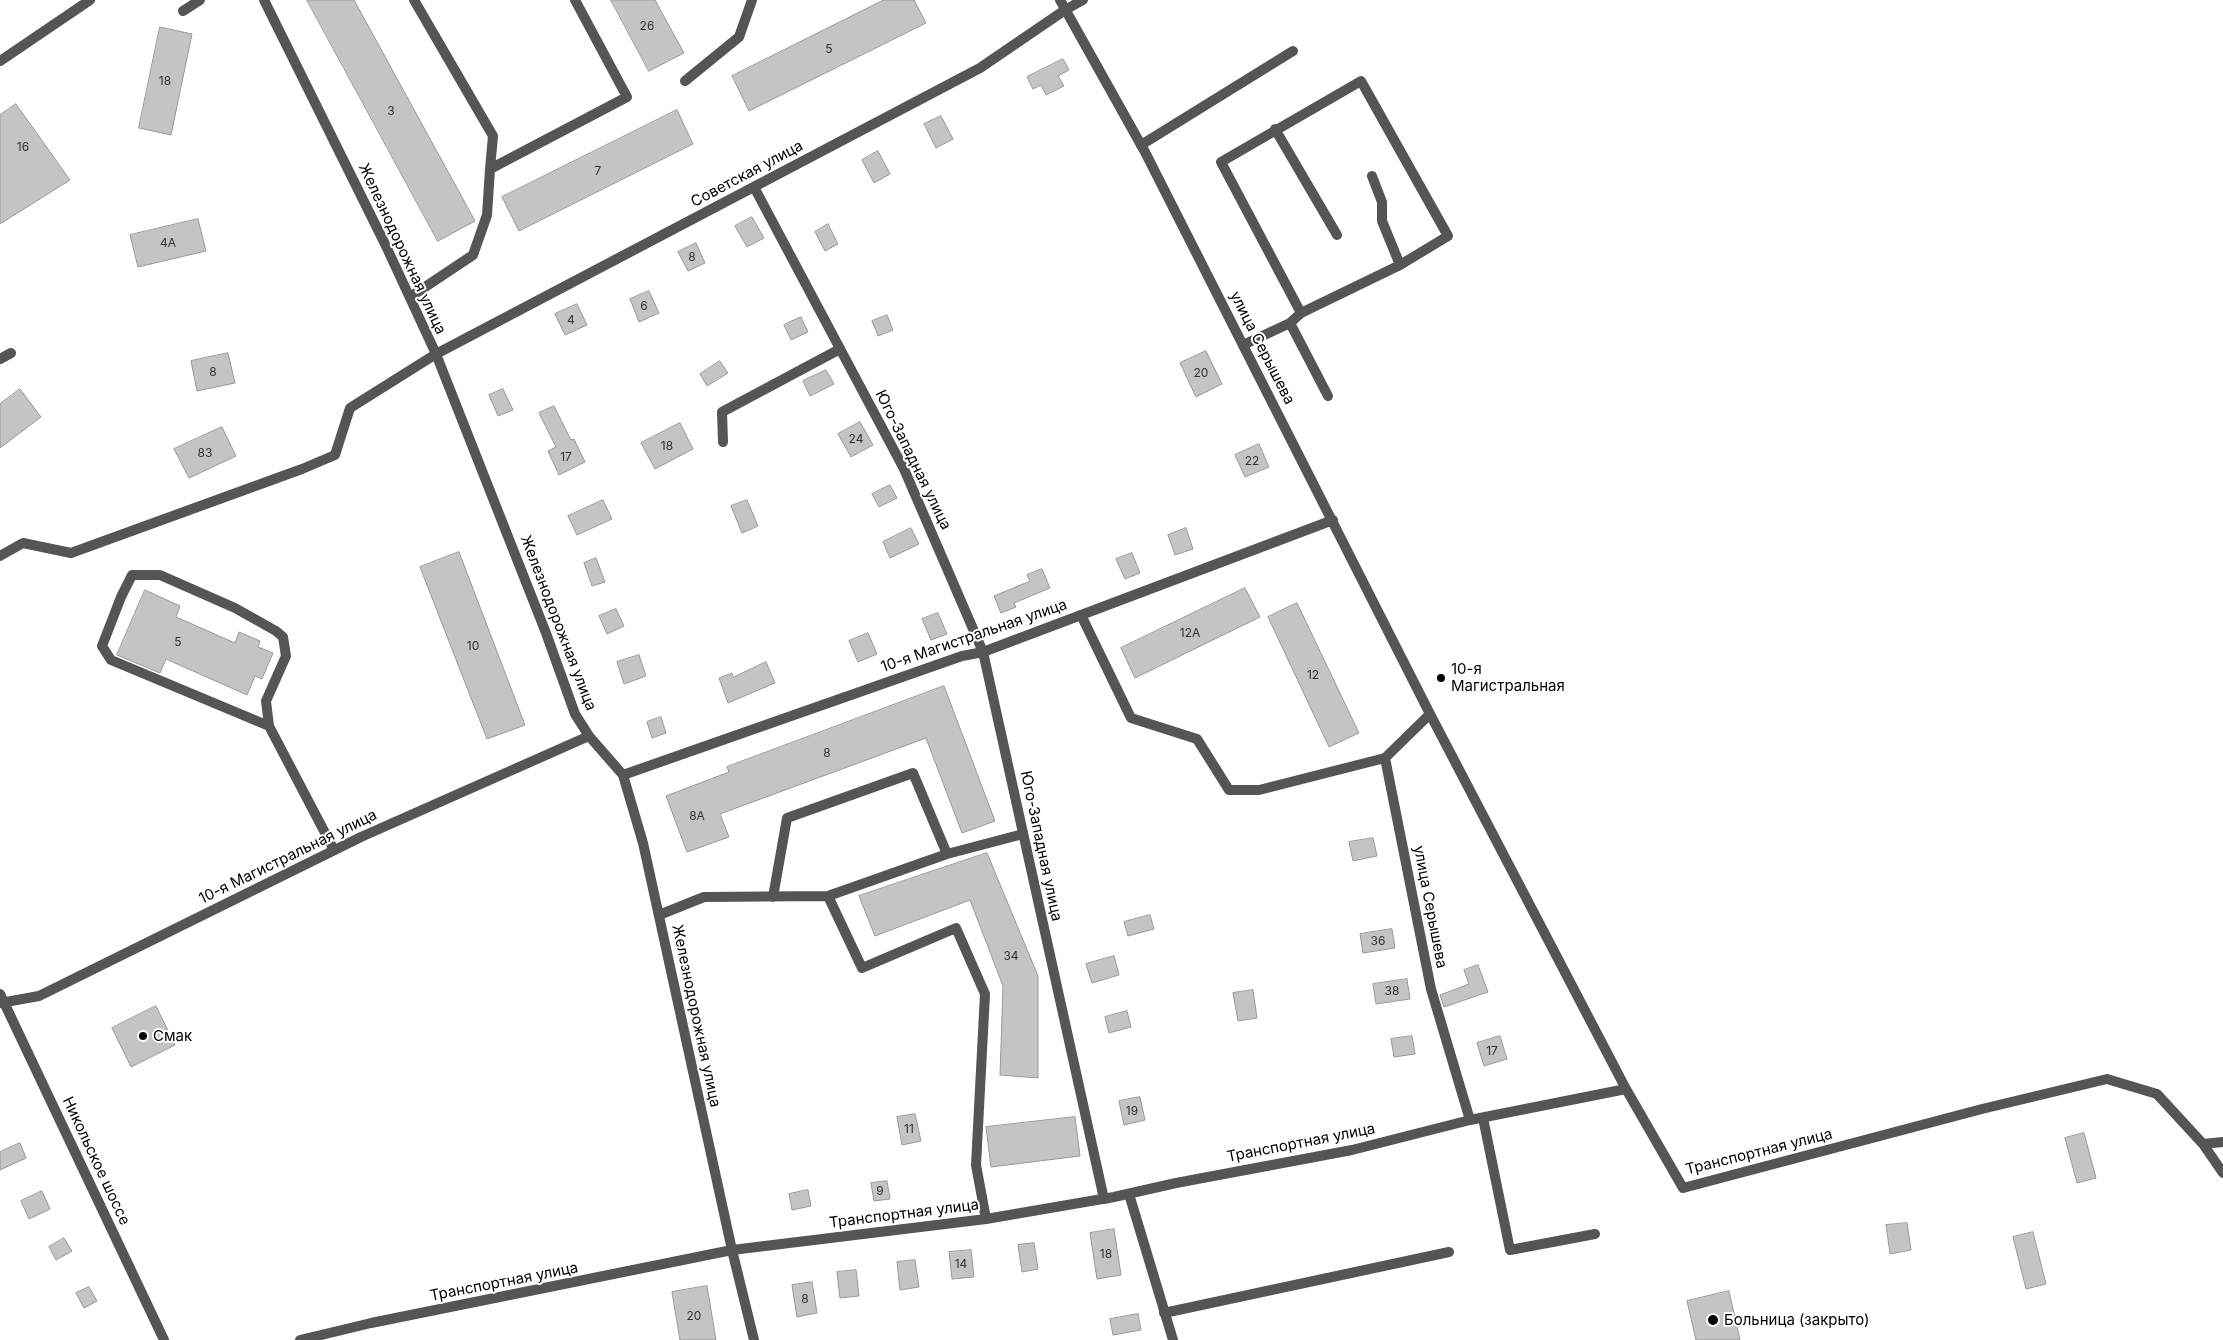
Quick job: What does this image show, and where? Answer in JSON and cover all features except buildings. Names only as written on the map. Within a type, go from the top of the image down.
[{"type":"street","points":[[0,60],[90,0]]},
{"type":"street","points":[[183,11],[200,0]]},
{"type":"street","name":"Железнодорожная улица","points":[[264,0],[385,244],[436,354],[546,633],[575,714],[589,736],[624,775],[643,843],[732,1250],[754,1340]]},
{"type":"street","points":[[410,297],[473,255],[487,216],[493,136],[414,0]]},
{"type":"street","points":[[490,168],[626,97],[576,0]]},
{"type":"street","points":[[685,81],[738,37],[752,0]]},
{"type":"street","name":"улица Серышева","points":[[1060,0],[1141,145],[1430,714],[1626,1089]]},
{"type":"street","name":"Советская улица","points":[[0,556],[24,543],[71,553],[302,470],[335,454],[350,408],[436,354],[980,68],[1065,10],[1083,0]]},
{"type":"street","points":[[1141,145],[1294,51]]},
{"type":"street","points":[[1243,345],[1290,323],[1301,313],[1400,265],[1448,236],[1361,81],[1221,162],[1301,313]]},
{"type":"street","points":[[1276,129],[1337,236]]},
{"type":"street","points":[[1372,176],[1382,202],[1382,221],[1400,265]]},
{"type":"street","name":"Юго-Западная улица","points":[[754,187],[904,469],[983,652],[1104,1199]]},
{"type":"street","points":[[1290,323],[1328,396]]},
{"type":"street","points":[[723,442],[722,412],[840,349]]},
{"type":"street","points":[[0,360],[11,352]]},
{"type":"street","name":"10-я Магистральная улица","points":[[624,775],[962,656],[983,652],[1333,520]]},
{"type":"street","points":[[269,726],[111,660],[102,646],[121,596],[132,575],[160,575],[235,608],[283,638],[286,656],[266,701],[269,726],[334,850]]},
{"type":"street","points":[[1081,615],[1131,718],[1197,739],[1229,790],[1259,790],[1385,758],[1430,714]]},
{"type":"street","name":"10-я Магистральная улица","points":[[1,1000],[39,996],[334,850],[589,736]]},
{"type":"street","name":"улица Серышева","points":[[1385,758],[1431,990],[1470,1120]]},
{"type":"street","points":[[773,897],[788,818],[913,774],[947,854]]},
{"type":"street","points":[[658,915],[704,897],[828,896],[947,854],[1023,834]]},
{"type":"street","points":[[828,896],[862,968],[956,928],[985,994],[976,1165],[986,1220]]},
{"type":"street","name":"Никольское шоссе","points":[[1,1000],[164,1340]]},
{"type":"street","name":"Транспортная улица","points":[[300,1340],[371,1323],[732,1250],[986,1220],[1104,1199],[1176,1183],[1352,1150],[1470,1120],[1626,1089],[1683,1188],[1982,1108],[2108,1079],[2157,1094],[2203,1144]]},
{"type":"street","points":[[1482,1118],[1510,1250],[1595,1234]]},
{"type":"street","points":[[2223,1142],[2203,1144],[2223,1173]]},
{"type":"street","points":[[1129,1194],[1173,1340]]},
{"type":"street","points":[[1164,1313],[1449,1252]]},
{"type":"place","name":"10-я Магистральная","points":[[1441,678]]},
{"type":"place","name":"Смак","points":[[143,1036]]},
{"type":"place","name":"Больница (закрыто)","points":[[1713,1320]]}]
